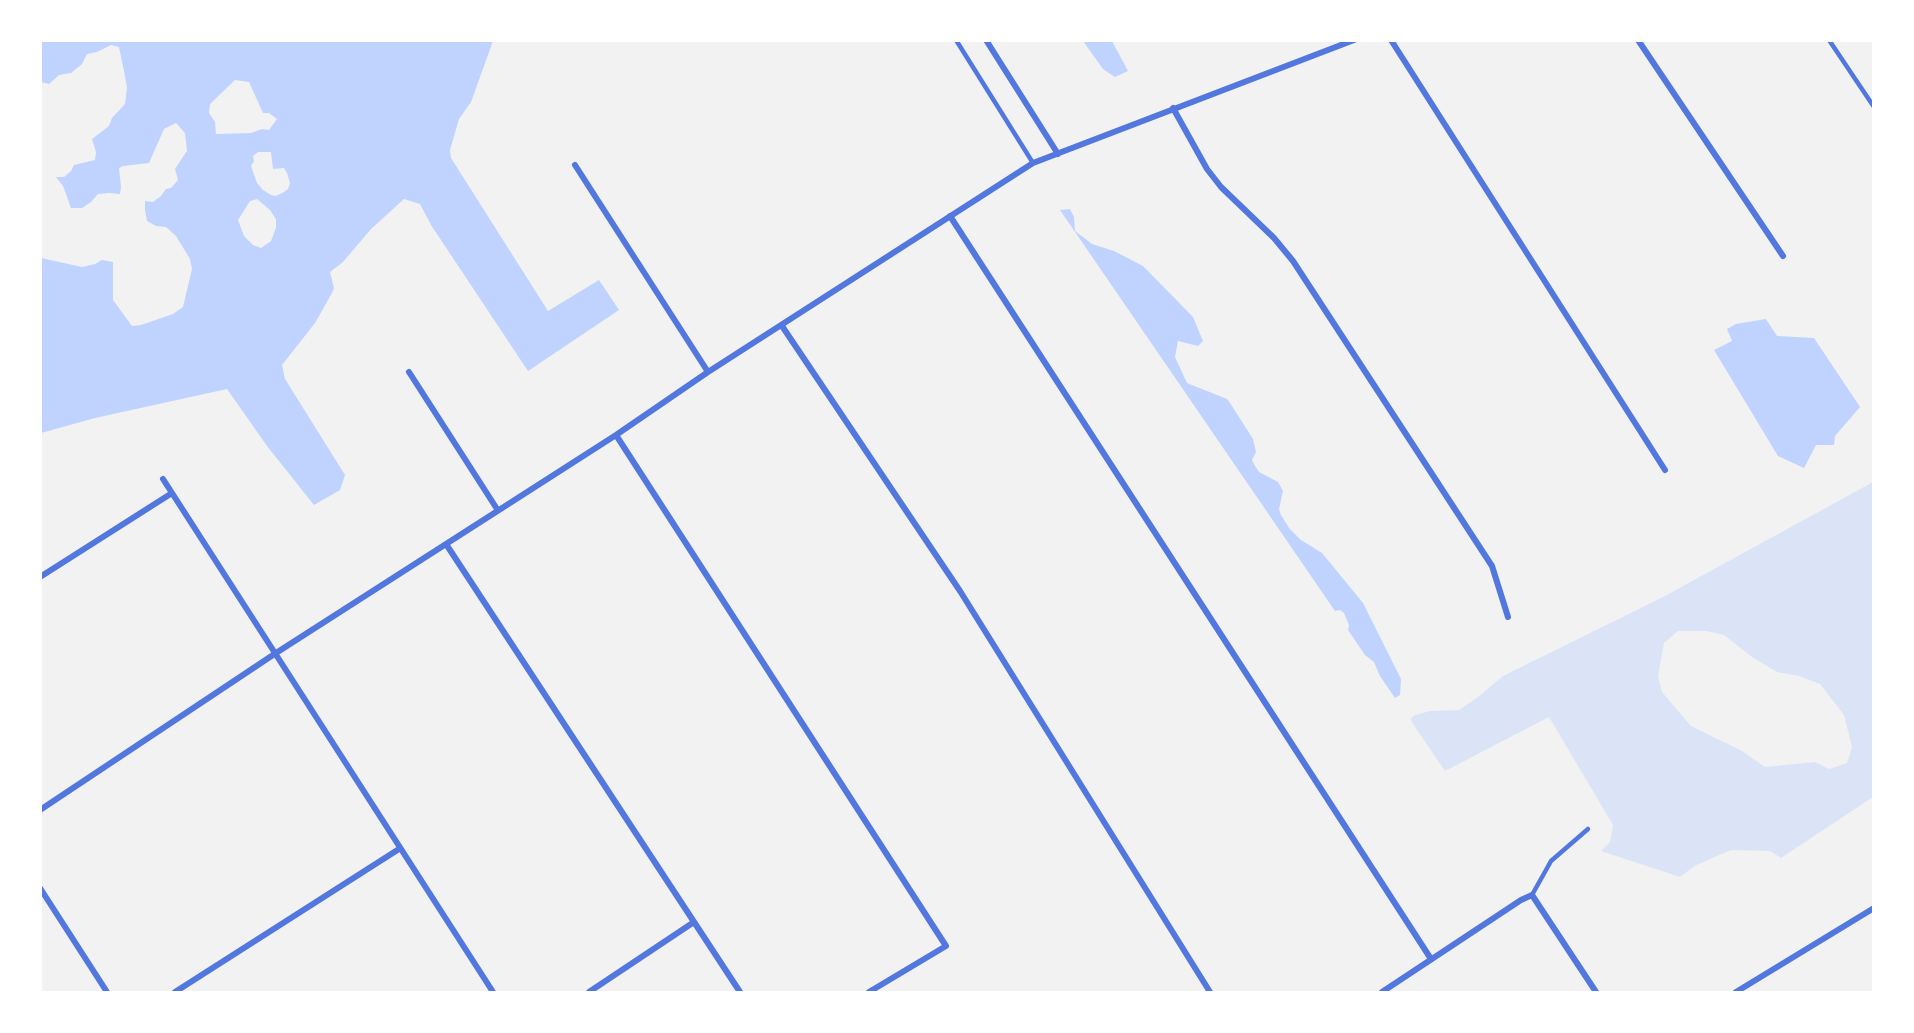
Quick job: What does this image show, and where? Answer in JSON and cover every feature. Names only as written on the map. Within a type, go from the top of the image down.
[{"type":"street","points":[[986,40],[1058,154]]},
{"type":"street","points":[[40,810],[276,653],[1033,163],[1354,40]]},
{"type":"street","points":[[1391,40],[1665,470]]},
{"type":"street","points":[[1638,40],[1783,256]]},
{"type":"street","points":[[1173,108],[1207,169],[1221,187],[1274,238],[1293,261],[1492,566],[1508,617]]},
{"type":"street","points":[[575,165],[708,372]]},
{"type":"street","points":[[950,216],[1431,959]]},
{"type":"street","points":[[782,326],[960,591],[1210,993]]},
{"type":"street","points":[[409,372],[498,509]]},
{"type":"street","points":[[616,435],[946,946],[869,993]]},
{"type":"street","points":[[163,479],[493,993]]},
{"type":"street","points":[[40,578],[172,493]]},
{"type":"street","points":[[446,544],[740,993]]},
{"type":"street","points":[[174,993],[399,849]]},
{"type":"street","points":[[40,888],[107,993]]},
{"type":"street","points":[[1382,993],[1521,900],[1532,895],[1596,993]]},
{"type":"street","points":[[1736,993],[1874,908]]},
{"type":"street","points":[[589,993],[694,922]]},
{"type":"lane","points":[[956,40],[1033,163]]},
{"type":"lane","points":[[1829,40],[1874,107]]},
{"type":"lane","points":[[1532,895],[1551,861],[1588,829]]},
{"type":"shaded area","points":[[1873,482],[1873,797],[1781,858],[1770,851],[1731,850],[1696,865],[1680,877],[1601,851],[1610,842],[1613,825],[1549,717],[1445,771],[1411,721],[1415,715],[1430,711],[1459,710],[1503,676],[1663,597]],"holes":[[[1678,631],[1706,631],[1724,635],[1752,657],[1777,672],[1799,676],[1820,684],[1844,715],[1852,747],[1847,763],[1829,769],[1815,762],[1765,767],[1742,751],[1691,726],[1662,692],[1658,676],[1664,643]]]},
{"type":"water","points":[[41,40],[493,41],[471,102],[459,119],[450,150],[451,158],[548,311],[599,280],[619,310],[528,371],[431,225],[420,204],[404,199],[371,229],[343,262],[330,272],[334,288],[332,293],[315,323],[282,365],[285,379],[345,475],[340,490],[314,505],[267,446],[227,389],[95,418],[41,433],[41,258],[82,267],[102,260],[113,262],[113,300],[132,326],[173,314],[183,307],[192,269],[190,259],[176,236],[166,227],[156,226],[147,221],[145,210],[145,201],[153,202],[178,180],[175,169],[187,151],[185,133],[176,123],[164,129],[149,163],[119,168],[120,194],[98,194],[82,208],[71,208],[63,186],[56,177],[64,177],[74,165],[95,160],[96,152],[92,139],[109,126],[112,118],[125,104],[127,88],[119,47],[111,45],[87,54],[82,64],[71,73],[59,75],[49,84],[41,82]],"holes":[[[235,80],[249,82],[263,113],[269,113],[277,119],[269,130],[216,134],[215,122],[209,113],[210,104]],[[258,152],[271,152],[273,169],[284,168],[287,173],[290,183],[288,189],[276,196],[263,190],[257,183],[251,166],[254,161],[253,156]],[[257,199],[270,210],[276,219],[276,228],[271,241],[261,248],[253,245],[244,236],[238,220],[250,201]]]},
{"type":"water","points":[[1083,41],[1112,41],[1128,71],[1115,77],[1103,69]]},
{"type":"water","points":[[1070,209],[1074,217],[1075,231],[1092,244],[1114,251],[1143,266],[1193,317],[1203,341],[1198,346],[1178,341],[1175,357],[1187,383],[1227,399],[1232,406],[1253,439],[1256,452],[1252,460],[1255,466],[1259,472],[1278,482],[1283,491],[1279,509],[1289,528],[1301,540],[1322,553],[1363,603],[1401,679],[1400,695],[1395,698],[1380,676],[1374,662],[1365,655],[1348,630],[1349,625],[1344,613],[1340,610],[1335,611],[1060,210]]},
{"type":"water","points":[[1766,319],[1777,336],[1814,338],[1860,407],[1835,436],[1834,445],[1816,445],[1804,468],[1778,456],[1714,350],[1732,341],[1727,329],[1736,324]]}]
